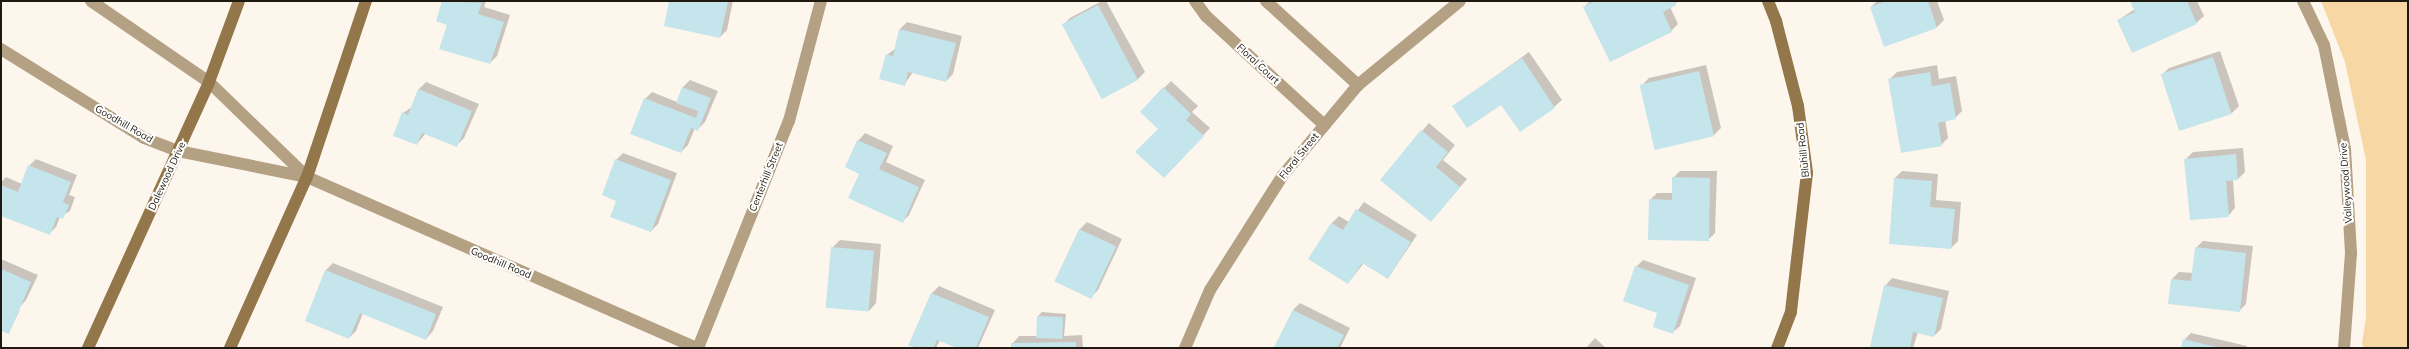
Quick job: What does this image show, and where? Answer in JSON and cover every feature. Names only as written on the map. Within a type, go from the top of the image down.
[{"type":"street","name":"Goodhill Road","points":[[91,1],[209,82],[307,177]]},
{"type":"street","name":"Dalewood Drive","points":[[88,348],[209,82],[239,1]]},
{"type":"street","points":[[230,348],[307,177],[366,1]]},
{"type":"street","name":"Centerhill Street","points":[[697,348],[789,121],[821,1]]},
{"type":"street","name":"Floral Court","points":[[1195,1],[1206,16],[1324,125]]},
{"type":"street","points":[[1266,1],[1358,85]]},
{"type":"street","name":"Floral Street","points":[[1185,348],[1214,284],[1282,175],[1358,85],[1460,1]]},
{"type":"street","name":"Bluhill Road","points":[[1768,1],[1776,21],[1798,106],[1807,173],[1791,312],[1777,348]]},
{"type":"street","name":"Valleywood Drive","points":[[2303,1],[2324,45],[2345,149],[2351,253],[2344,348]]},
{"type":"street","name":"Goodhill Road","points":[[1,49],[144,138],[178,151],[307,177],[697,348]]},
{"type":"shaded area","points":[[2321,1],[2408,1],[2408,348],[2364,348],[2362,343],[2366,318],[2366,160],[2345,62]]},
{"type":"building","points":[[442,1],[482,3],[478,14],[504,22],[490,64],[439,49],[447,25],[436,21]]},
{"type":"building","points":[[669,1],[728,1],[720,38],[664,26]]},
{"type":"building","points":[[1594,1],[1674,1],[1676,5],[1663,12],[1672,32],[1610,62],[1583,7]]},
{"type":"building","points":[[1886,1],[1928,1],[1937,28],[1884,47],[1870,7]]},
{"type":"building","points":[[2130,1],[2187,1],[2197,24],[2132,53],[2117,20],[2135,12]]},
{"type":"building","points":[[1098,5],[1138,80],[1102,99],[1062,24]]},
{"type":"building","points":[[899,29],[956,43],[946,82],[908,72],[905,86],[879,79],[886,54],[893,56]]},
{"type":"building","points":[[2213,57],[2232,114],[2179,131],[2161,74]]},
{"type":"building","points":[[1522,58],[1555,108],[1520,132],[1501,105],[1467,128],[1452,106]]},
{"type":"building","points":[[1699,71],[1714,136],[1655,150],[1640,85]]},
{"type":"building","points":[[1930,72],[1932,86],[1950,83],[1956,119],[1938,123],[1942,146],[1901,153],[1888,79]]},
{"type":"building","points":[[682,87],[711,98],[698,131],[691,128],[681,153],[630,134],[644,98],[696,118],[698,111],[676,103]]},
{"type":"building","points":[[1163,87],[1191,114],[1186,120],[1204,136],[1164,178],[1135,152],[1158,129],[1140,112]]},
{"type":"building","points":[[418,89],[472,111],[457,147],[422,133],[417,145],[393,136],[402,112],[408,115]]},
{"type":"building","points":[[1421,130],[1448,152],[1436,167],[1460,187],[1431,222],[1380,180]]},
{"type":"building","points":[[857,140],[887,153],[879,169],[919,187],[903,223],[848,198],[859,174],[845,167]]},
{"type":"building","points":[[2236,154],[2238,180],[2226,181],[2229,217],[2190,220],[2184,159]]},
{"type":"building","points":[[615,159],[671,180],[651,232],[610,217],[616,201],[602,195]]},
{"type":"building","points":[[28,165],[71,182],[63,202],[69,205],[63,219],[57,217],[50,235],[1,216],[1,185],[18,192]]},
{"type":"building","points":[[1672,177],[1710,178],[1709,241],[1648,240],[1649,199],[1672,200]]},
{"type":"building","points":[[1894,178],[1932,181],[1930,207],[1955,209],[1951,249],[1889,244]]},
{"type":"building","points":[[1356,209],[1411,242],[1388,279],[1362,263],[1348,284],[1308,259],[1331,223],[1343,230]]},
{"type":"building","points":[[1079,229],[1116,246],[1092,299],[1054,282]]},
{"type":"building","points":[[831,247],[874,251],[869,312],[826,308]]},
{"type":"building","points":[[2195,247],[2246,253],[2240,312],[2168,304],[2171,279],[2191,281]]},
{"type":"building","points":[[1635,266],[1689,285],[1673,334],[1653,327],[1657,313],[1623,301]]},
{"type":"building","points":[[1,269],[31,282],[9,334],[1,331]]},
{"type":"building","points":[[325,270],[436,314],[426,340],[360,313],[349,339],[305,321]]},
{"type":"building","points":[[1884,285],[1943,298],[1934,337],[1913,332],[1910,348],[1870,347]]},
{"type":"building","points":[[931,293],[989,317],[976,348],[957,348],[937,340],[933,348],[908,346]]},
{"type":"building","points":[[1293,310],[1344,335],[1337,348],[1274,347]]},
{"type":"building","points":[[1037,316],[1063,317],[1062,339],[1036,338]]},
{"type":"building","points":[[2183,339],[2216,347],[2216,348],[2181,348]]},
{"type":"building","points":[[1076,342],[1076,348],[1011,348],[1011,343]]}]
